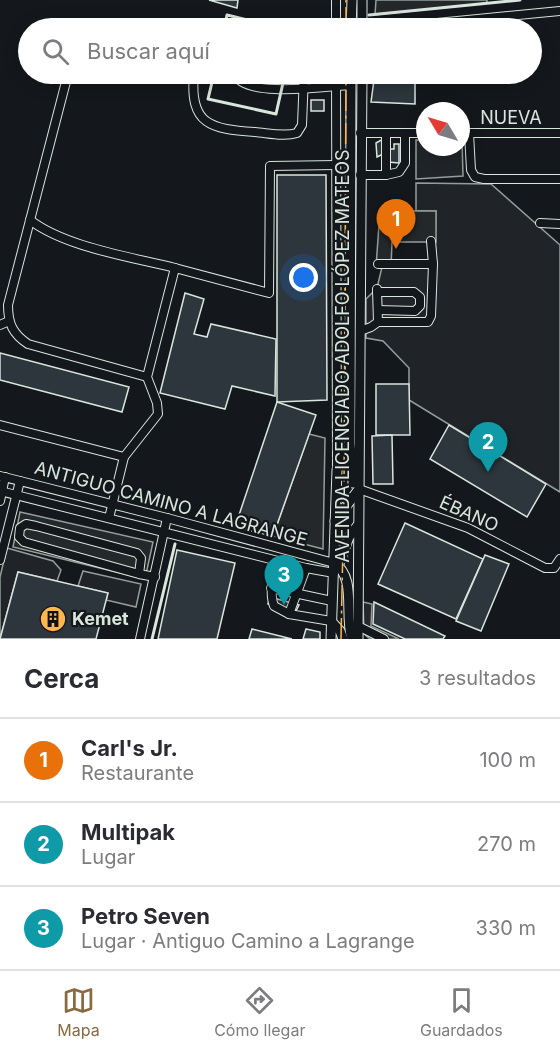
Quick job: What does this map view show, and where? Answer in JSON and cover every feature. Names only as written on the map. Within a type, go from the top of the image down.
[{"type":"main road","points":[[351,18],[352,0]]},
{"type":"main road","points":[[362,0],[362,18]]},
{"type":"main road","name":"AVENIDA LICENCIADO ADOLFO LÓPEZ MATEOS","points":[[358,639],[362,84]]},
{"type":"main road","name":"AVENIDA LICENCIADO ADOLFO LÓPEZ MATEOS","points":[[331,639],[336,567],[334,522],[337,470],[350,441],[351,86]]},
{"type":"main road","points":[[334,522],[358,489],[353,482],[350,441]]},
{"type":"main road","points":[[352,639],[348,620],[348,580],[336,567],[358,525]]},
{"type":"main road","points":[[331,621],[340,631],[343,639]]},
{"type":"street","points":[[336,0],[336,18]]},
{"type":"street","points":[[483,18],[560,10]]},
{"type":"street","points":[[65,84],[8,305],[9,321],[19,338],[28,345],[147,377]]},
{"type":"street","points":[[194,84],[195,105],[204,120],[220,129],[286,135],[297,133],[302,125],[303,84]]},
{"type":"street","points":[[246,84],[282,89],[351,86]]},
{"type":"street","points":[[336,86],[337,470]]},
{"type":"street","points":[[360,133],[416,133]]},
{"type":"street","points":[[386,133],[386,175]]},
{"type":"street","points":[[360,175],[386,175],[399,172],[405,163],[405,133]]},
{"type":"street","name":"NUEVA","points":[[470,133],[560,133]]},
{"type":"street","points":[[469,156],[471,171],[475,177],[560,179]]},
{"type":"street","points":[[30,220],[61,238],[269,293],[270,166],[336,165]]},
{"type":"street","points":[[540,224],[560,224]]},
{"type":"street","points":[[360,331],[378,322],[421,323],[429,321],[431,241]]},
{"type":"street","points":[[378,264],[432,264]]},
{"type":"street","points":[[109,518],[124,457],[158,414],[157,403],[147,377],[175,268]]},
{"type":"street","points":[[378,310],[415,311],[420,306],[420,297],[414,292],[377,291],[378,322]]},
{"type":"street","points":[[0,325],[9,321]]},
{"type":"street","points":[[0,424],[124,457]]},
{"type":"street","points":[[0,501],[3,477]]},
{"type":"street","name":"ANTIGUO CAMINO A LAGRANGE","points":[[3,477],[167,518],[336,567]]},
{"type":"street","points":[[0,560],[20,481]]},
{"type":"street","name":"ÉBANO","points":[[358,489],[468,528],[545,568],[554,568],[560,559]]},
{"type":"street","name":"ANTIGUO CAMINO A LAGRANGE","points":[[1,492],[306,568],[336,567]]},
{"type":"street","points":[[140,639],[167,518]]},
{"type":"street","points":[[139,574],[141,558],[136,553],[31,525],[24,525],[20,528],[19,537],[24,542],[139,574],[155,577]]},
{"type":"street","points":[[280,561],[272,588],[271,598],[274,606],[289,614],[331,621]]},
{"type":"street","points":[[289,614],[306,568]]},
{"type":"street","points":[[272,588],[332,601]]},
{"type":"street","points":[[358,626],[375,637],[384,639]]},
{"type":"shaded area","points":[[376,0],[487,0],[487,3],[375,15]]},
{"type":"shaded area","points":[[416,156],[462,156],[463,176],[416,179]]},
{"type":"shaded area","points":[[416,183],[491,184],[560,245],[560,492],[409,400],[409,368],[383,341],[366,338],[366,299],[377,288],[382,267],[435,266],[436,211],[416,211]]},
{"type":"shaded area","points":[[380,211],[436,211],[436,242],[392,242],[391,267],[376,267]]},
{"type":"shaded area","points":[[309,434],[325,438],[323,549],[273,536]]},
{"type":"shaded area","points":[[20,512],[153,542],[145,579],[13,547]]},
{"type":"shaded area","points":[[7,548],[53,561],[61,570],[57,581],[18,572],[0,639],[0,577]]},
{"type":"shaded area","points":[[83,571],[141,584],[136,607],[106,600],[108,593],[78,586]]},
{"type":"shaded area","points":[[363,602],[372,604],[371,626],[399,639],[370,639],[364,634]]},
{"type":"building","points":[[209,0],[238,0],[237,8]]},
{"type":"building","points":[[373,84],[415,84],[415,104],[371,102]]},
{"type":"building","points":[[311,100],[324,100],[324,111],[311,111]]},
{"type":"building","points":[[383,139],[383,154],[377,157],[376,143]]},
{"type":"building","points":[[394,144],[399,144],[399,163],[388,162],[388,149],[394,149]]},
{"type":"building","points":[[277,175],[326,175],[327,400],[277,402]]},
{"type":"building","points":[[185,293],[204,299],[194,334],[207,337],[211,324],[276,339],[275,396],[232,386],[225,409],[160,393]]},
{"type":"building","points":[[0,353],[129,387],[122,412],[0,380]]},
{"type":"building","points":[[376,384],[409,384],[410,435],[376,435]]},
{"type":"building","points":[[277,402],[316,415],[273,536],[235,527]]},
{"type":"building","points":[[449,425],[546,484],[527,517],[430,459]]},
{"type":"building","points":[[392,435],[393,484],[373,484],[372,436]]},
{"type":"building","points":[[405,523],[483,559],[456,619],[378,584]]},
{"type":"building","points":[[177,550],[235,563],[217,639],[158,639]]},
{"type":"building","points":[[485,555],[509,564],[481,631],[456,621]]},
{"type":"building","name":"Kemet","points":[[18,572],[108,593],[96,639],[0,639]]},
{"type":"building","points":[[270,597],[299,605],[296,611],[268,604]]},
{"type":"building","points":[[374,602],[445,636],[443,639],[405,639],[373,624]]},
{"type":"building","points":[[252,629],[292,639],[249,639]]},
{"type":"building","points":[[306,629],[320,632],[320,639],[303,639]]},
{"type":"wall","points":[[369,15],[520,0]]},
{"type":"wall","points":[[226,18],[227,15],[239,18]]},
{"type":"wall","points":[[212,84],[208,99],[276,114],[283,84]]},
{"type":"wall","points":[[152,639],[175,544]]},
{"type":"power","points":[[346,0],[346,18]]},
{"type":"power","points":[[341,639],[346,84]]},
{"type":"place","name":"Carl's Jr.","points":[[396,249]]},
{"type":"place","name":"Multipak","points":[[488,472]]},
{"type":"place","name":"Petro Seven","points":[[284,605]]},
{"type":"place","name":"Kemet","points":[[53,619]]}]
